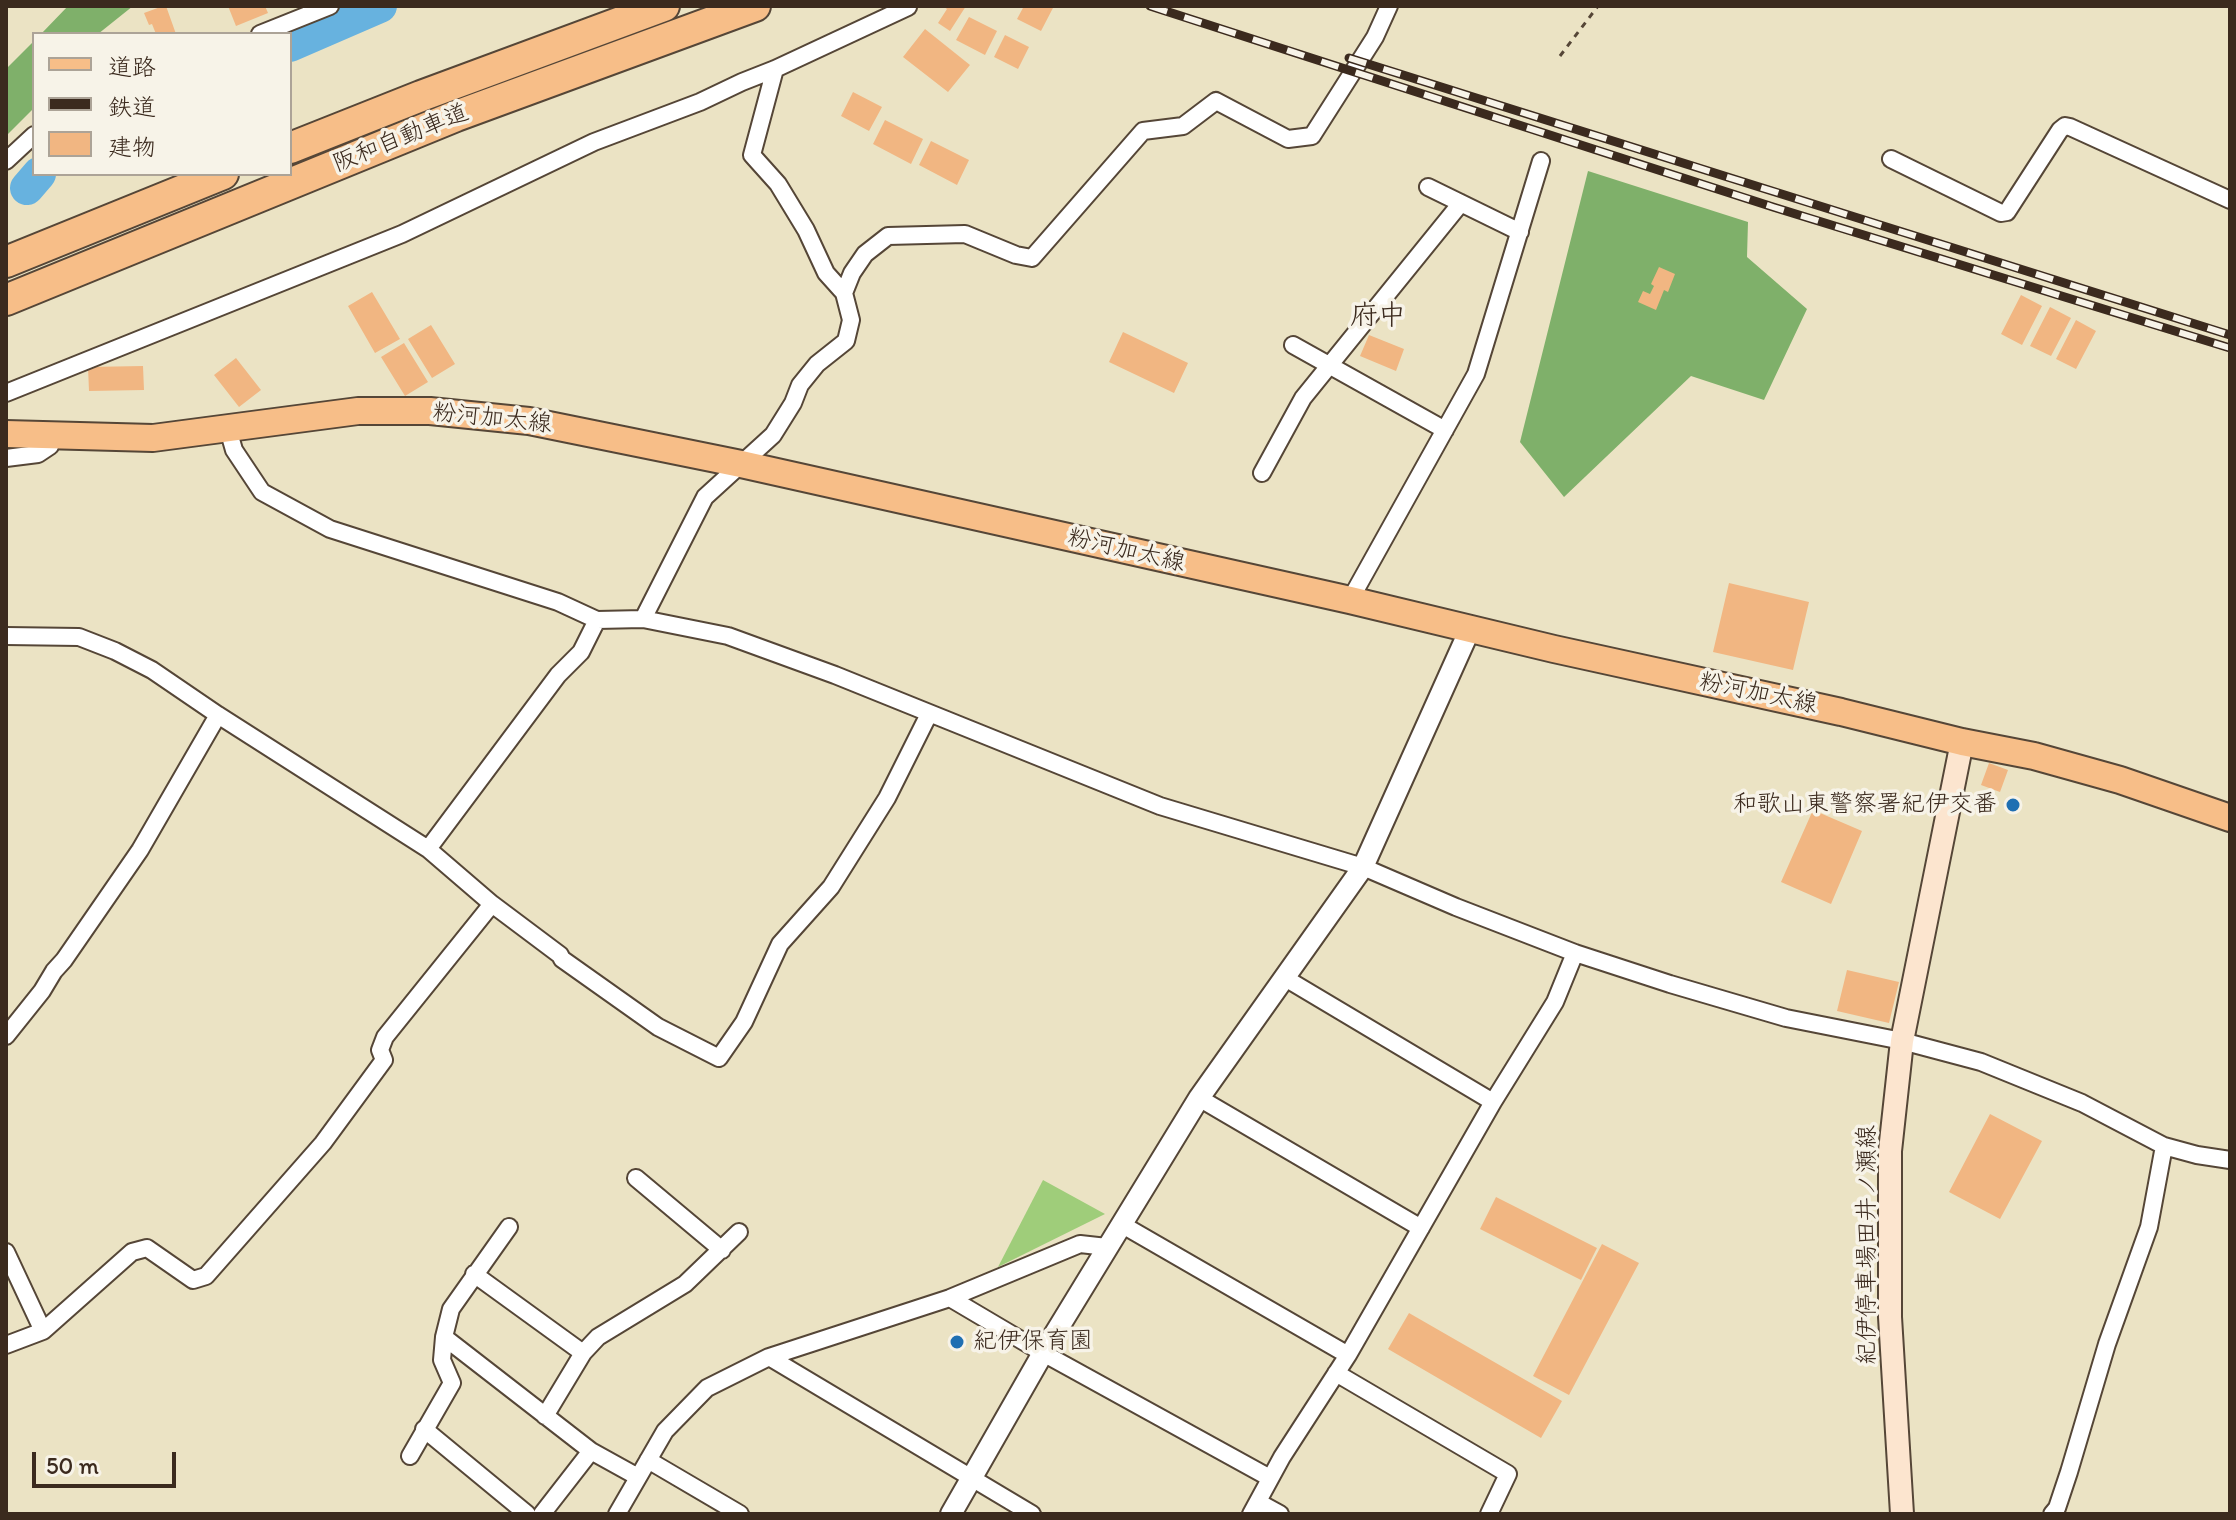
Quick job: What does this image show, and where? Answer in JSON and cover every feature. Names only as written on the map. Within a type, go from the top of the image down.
[{"type":"highway","name":"阪和自動車道","points":[[292,147],[664,6]]},
{"type":"highway","name":"阪和自動車道","points":[[6,300],[456,116],[755,6]]},
{"type":"highway","points":[[6,262],[218,176]]},
{"type":"main road","name":"粉河加太線","points":[[6,434],[153,438],[358,411],[430,411],[529,421],[741,464],[2034,756],[2120,780],[2230,818]]},
{"type":"main road","name":"紀伊停車場田井ノ瀬線","points":[[1902,1514],[1890,1317],[1890,1151],[1902,1041],[1962,742]]},
{"type":"street","points":[[265,32],[330,6]]},
{"type":"street","points":[[844,293],[852,273],[865,254],[888,236],[965,234],[1016,255],[1032,258],[1143,131],[1183,126],[1216,101],[1288,139],[1312,136],[1375,37],[1389,6]]},
{"type":"street","points":[[6,393],[402,234],[594,142],[700,102],[908,7]]},
{"type":"street","points":[[643,619],[705,497],[773,435],[800,385],[817,364],[846,341],[851,320],[844,293],[826,273],[806,230],[778,184],[752,155],[775,69]]},
{"type":"street","points":[[1891,159],[2001,213],[2007,212],[2065,126],[2230,200]]},
{"type":"street","points":[[6,161],[32,137]]},
{"type":"street","points":[[1350,600],[1476,374],[1541,161]]},
{"type":"street","points":[[1428,187],[1520,232]]},
{"type":"street","points":[[1262,473],[1303,398],[1461,203]]},
{"type":"street","points":[[1293,345],[1445,430]]},
{"type":"street","points":[[228,429],[234,450],[262,492],[330,529],[558,602],[597,620],[643,619],[728,636],[835,675],[1160,806],[1363,867],[1575,953],[1786,1018],[1902,1041],[1981,1062],[2067,1097],[2164,1146],[2230,1160]]},
{"type":"street","points":[[6,458],[38,454],[50,446],[54,435]]},
{"type":"street","points":[[428,849],[558,675],[581,652],[597,620]]},
{"type":"street","points":[[951,1514],[1043,1353],[1199,1098],[1363,867],[1470,629]]},
{"type":"street","points":[[6,636],[79,637],[152,670],[428,849],[562,959],[658,1027],[719,1058],[744,1022],[780,944],[831,887],[887,798],[929,714]]},
{"type":"street","points":[[6,1036],[42,991],[140,850],[218,715]]},
{"type":"street","points":[[6,1345],[43,1331],[132,1252],[147,1248],[193,1280],[206,1276],[323,1143],[384,1060],[380,1050],[385,1037],[492,904]]},
{"type":"street","points":[[1280,1514],[1254,1508],[1309,1413],[1348,1355],[1493,1102],[1555,1002],[1575,953]]},
{"type":"street","points":[[1285,978],[1493,1102]]},
{"type":"street","points":[[1199,1098],[1421,1228]]},
{"type":"street","points":[[2052,1514],[2057,1508],[2107,1344],[2149,1227],[2164,1146]]},
{"type":"street","points":[[636,1178],[722,1250]]},
{"type":"street","points":[[1121,1224],[1348,1355]]},
{"type":"street","points":[[410,1456],[452,1383],[442,1360],[451,1309],[509,1227]]},
{"type":"street","points":[[545,1416],[583,1353],[598,1337],[685,1284],[739,1232]]},
{"type":"street","points":[[617,1514],[665,1431],[707,1388],[769,1357],[950,1298],[1080,1244],[1107,1247]]},
{"type":"street","points":[[6,1252],[43,1331]]},
{"type":"street","points":[[474,1274],[583,1353]]},
{"type":"street","points":[[950,1298],[1270,1478]]},
{"type":"street","points":[[444,1337],[591,1451],[638,1477]]},
{"type":"street","points":[[769,1357],[1032,1514]]},
{"type":"street","points":[[1336,1373],[1508,1474],[1489,1514]]},
{"type":"street","points":[[424,1429],[527,1514]]},
{"type":"street","points":[[542,1514],[591,1451]]},
{"type":"street","points":[[648,1460],[740,1514]]},
{"type":"path","points":[[1560,56],[1598,6]]},
{"type":"green space","points":[[68,6],[133,6],[100,32],[43,32]]},
{"type":"green space","points":[[32,43],[32,110],[6,136],[6,69]]},
{"type":"green space","points":[[1588,171],[1748,222],[1747,257],[1807,309],[1764,400],[1691,376],[1564,497],[1520,442]]},
{"type":"green space","points":[[1043,1180],[1105,1214],[998,1267]]},
{"type":"building","points":[[166,6],[175,32],[155,32],[144,13]]},
{"type":"building","points":[[228,6],[265,6],[268,13],[236,26]]},
{"type":"building","points":[[943,6],[966,6],[950,31],[938,23],[947,9]]},
{"type":"building","points":[[1024,6],[1054,6],[1041,31],[1017,19]]},
{"type":"building","points":[[969,17],[997,31],[985,55],[956,40]]},
{"type":"building","points":[[925,29],[970,65],[948,92],[903,57]]},
{"type":"building","points":[[1005,35],[1029,47],[1018,69],[994,57]]},
{"type":"building","points":[[853,92],[882,107],[869,131],[841,116]]},
{"type":"building","points":[[885,120],[923,139],[911,164],[873,144]]},
{"type":"building","points":[[931,141],[969,160],[957,185],[919,165]]},
{"type":"building","points":[[1659,267],[1675,274],[1656,310],[1638,302],[1643,291],[1650,294]]},
{"type":"building","points":[[372,292],[400,339],[375,353],[348,306]]},
{"type":"building","points":[[2021,295],[2042,306],[2022,345],[2001,334]]},
{"type":"building","points":[[2050,307],[2071,318],[2051,356],[2030,346]]},
{"type":"building","points":[[2076,320],[2096,331],[2076,369],[2056,359]]},
{"type":"building","points":[[431,325],[455,364],[432,378],[408,339]]},
{"type":"building","points":[[1123,332],[1188,363],[1174,393],[1109,362]]},
{"type":"building","points":[[1369,335],[1404,349],[1396,371],[1360,356]]},
{"type":"building","points":[[404,343],[428,382],[405,396],[381,357]]},
{"type":"building","points":[[236,358],[261,390],[239,407],[214,375]]},
{"type":"building","points":[[143,366],[144,390],[89,391],[88,367]]},
{"type":"building","points":[[1729,583],[1809,602],[1793,670],[1713,652]]},
{"type":"building","points":[[1989,763],[2008,770],[2000,792],[1981,785]]},
{"type":"building","points":[[1813,810],[1862,831],[1831,904],[1781,882]]},
{"type":"building","points":[[1847,970],[1899,982],[1889,1023],[1837,1011]]},
{"type":"building","points":[[1990,1114],[2042,1141],[2000,1219],[1949,1192]]},
{"type":"building","points":[[1496,1197],[1597,1248],[1581,1280],[1480,1229]]},
{"type":"building","points":[[1602,1244],[1639,1263],[1569,1395],[1533,1376]]},
{"type":"building","points":[[1409,1313],[1562,1401],[1541,1438],[1388,1349]]},
{"type":"waterway","points":[[292,44],[380,6]]},
{"type":"waterway","points":[[27,188],[37,176]]},
{"type":"railway","points":[[1150,6],[1773,207],[2230,348]]},
{"type":"railway","points":[[1349,58],[2230,335]]},
{"type":"place","name":"和歌山東警察署紀伊交番","points":[[2013,805]]},
{"type":"place","name":"紀伊保育園","points":[[957,1342]]},
{"type":"district","name":"府中","points":[[1378,317]]}]
